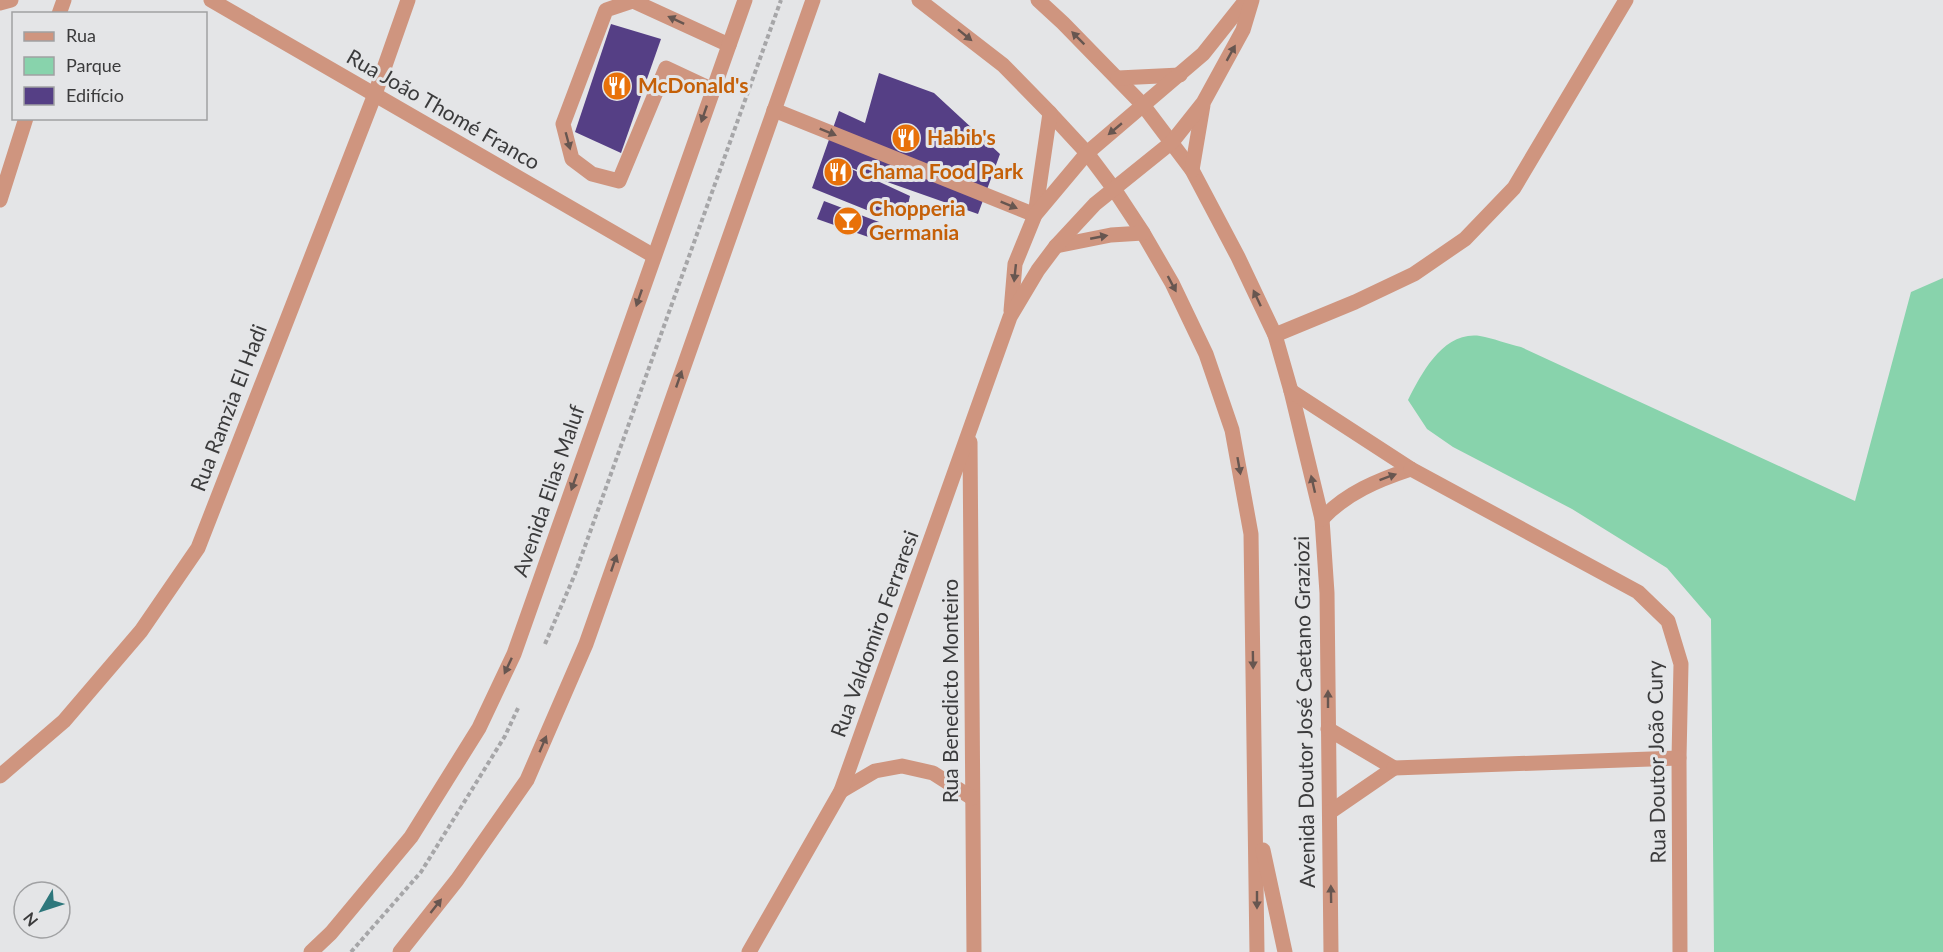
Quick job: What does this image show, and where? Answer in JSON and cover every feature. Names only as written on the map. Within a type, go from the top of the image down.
[{"type":"street","points":[[0,3],[11,0]]},
{"type":"street","name":"Rua João Thomé Franco","points":[[211,0],[654,256]]},
{"type":"street","name":"Rua Ramzia El Hadi","points":[[0,776],[64,721],[141,631],[198,548],[375,94],[408,0]]},
{"type":"street","name":"Avenida Elias Maluf","points":[[311,952],[331,933],[411,837],[479,728],[514,654],[745,0]]},
{"type":"street","points":[[400,952],[457,880],[527,780],[586,644],[813,0]]},
{"type":"street","points":[[919,0],[1003,65],[1087,153],[1143,233],[1172,283],[1206,354],[1232,430],[1251,534],[1257,952]]},
{"type":"street","name":"Avenida Doutor José Caetano Graziozi","points":[[1038,0],[1143,105],[1192,170],[1238,256],[1275,335],[1322,519],[1327,593],[1331,952]]},
{"type":"street","points":[[1087,153],[1203,54],[1246,0]]},
{"type":"street","points":[[1114,189],[1172,142],[1203,103],[1243,30],[1252,0]]},
{"type":"street","points":[[1275,335],[1355,302],[1414,274],[1465,239],[1514,188],[1626,0]]},
{"type":"street","points":[[713,90],[666,68],[619,181],[592,174],[572,159],[563,124],[606,10],[633,1],[729,45]]},
{"type":"street","points":[[1118,78],[1180,75]]},
{"type":"street","points":[[1192,170],[1203,103]]},
{"type":"street","points":[[774,110],[1035,215],[1050,112]]},
{"type":"street","points":[[0,200],[25,120]]},
{"type":"street","name":"Rua Valdomiro Ferraresi","points":[[1010,317],[1015,264],[1035,215],[1087,153]]},
{"type":"street","name":"Rua Valdomiro Ferraresi","points":[[749,952],[841,791],[1010,317],[1038,270],[1056,246],[1095,204],[1114,189]]},
{"type":"street","points":[[1056,246],[1110,235],[1143,233]]},
{"type":"street","name":"Rua Doutor João Cury","points":[[1291,391],[1411,469],[1638,592],[1668,621],[1681,664],[1680,952]]},
{"type":"street","name":"Rua Benedicto Monteiro","points":[[970,430],[975,952]]},
{"type":"street","points":[[1322,519],[1333,507],[1382,478],[1411,469]]},
{"type":"street","points":[[1328,729],[1394,768]]},
{"type":"street","points":[[1330,812],[1394,768],[1679,758]]},
{"type":"street","points":[[841,791],[875,771],[902,766],[933,773],[972,798]]},
{"type":"street","points":[[1256,820],[1286,952]]},
{"type":"path","points":[[771,22],[781,0]]},
{"type":"green space","points":[[1943,278],[1943,952],[1714,952],[1711,619],[1667,568],[1572,509],[1453,447],[1427,429],[1408,400],[1427,367],[1445,347],[1467,336],[1485,337],[1521,347],[1855,501],[1911,292]]},
{"type":"building","name":"McDonald's","points":[[611,24],[661,39],[621,153],[575,132]]},
{"type":"building","name":"Habib's","points":[[879,73],[934,93],[1000,154],[978,214],[834,161],[910,196],[906,213],[884,217],[812,188],[839,111],[865,123]]},
{"type":"building","name":"Chopperia Germania","points":[[824,201],[879,222],[874,239],[817,219]]},
{"type":"place","name":"McDonald's","points":[[617,86]]},
{"type":"place","name":"Habib's","points":[[906,138]]},
{"type":"place","name":"Chama Food Park","points":[[838,172]]},
{"type":"place","name":"Chopperia Germania","points":[[848,221]]}]
